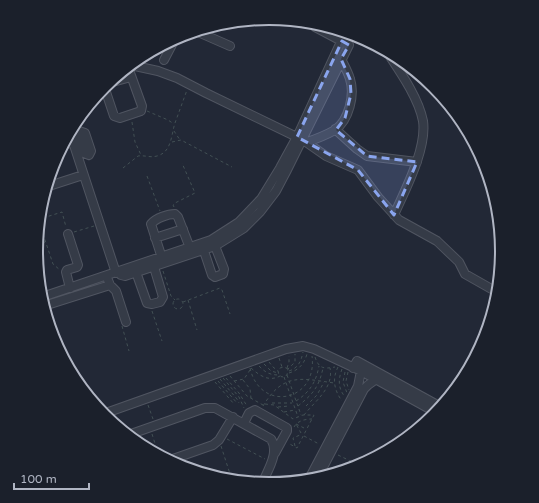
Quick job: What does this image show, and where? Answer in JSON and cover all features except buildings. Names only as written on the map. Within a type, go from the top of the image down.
[{"type":"street","points":[[205,35],[230,46]]},
{"type":"street","points":[[47,295],[118,272],[204,251],[244,228],[260,212],[276,191],[349,45],[343,37]]},
{"type":"street","points":[[72,141],[118,272],[124,276],[136,272],[221,235],[239,222],[254,208],[302,140],[343,37]]},
{"type":"street","points":[[164,60],[171,47]]},
{"type":"street","points":[[302,140],[335,129],[345,118],[350,106],[352,94],[350,79],[341,59]]},
{"type":"street","points":[[394,63],[402,73],[423,120],[423,137],[416,162],[394,215]]},
{"type":"street","points":[[139,67],[168,74],[302,140],[326,156],[358,170],[378,197],[394,215],[405,224],[437,241],[459,262],[462,271],[469,277],[493,290]]},
{"type":"street","points":[[107,94],[114,116],[120,118],[139,113],[142,110],[130,73]]},
{"type":"street","points":[[335,129],[367,156],[416,162]]},
{"type":"street","points":[[53,185],[83,175]]},
{"type":"street","points":[[136,272],[146,302],[150,304],[160,302],[163,297],[155,238],[151,224],[154,221],[173,214],[177,215],[190,248]]},
{"type":"street","points":[[155,238],[183,229]]},
{"type":"street","points":[[68,234],[78,266],[67,270],[66,273],[70,288]]},
{"type":"street","points":[[204,251],[212,275],[215,277],[223,274],[224,270],[215,246]]},
{"type":"street","points":[[108,275],[110,285],[115,290],[125,324]]},
{"type":"street","points":[[49,304],[110,285]]},
{"type":"street","points":[[109,412],[290,348],[308,349],[357,367],[436,405]]},
{"type":"street","points":[[357,367],[375,380],[432,410]]},
{"type":"street","points":[[312,474],[328,449],[361,388],[357,367]]},
{"type":"street","points":[[320,472],[328,449],[351,400],[361,388],[375,380]]},
{"type":"street","points":[[135,433],[208,407],[215,408],[271,439],[274,446],[274,454]]},
{"type":"street","points":[[244,423],[251,411],[262,407],[287,428],[287,431],[274,454],[264,478]]},
{"type":"street","points":[[176,458],[209,447],[221,438],[233,417]]},
{"type":"path","points":[[123,168],[135,158],[141,156],[151,157],[165,152],[171,142],[175,125],[189,84]]},
{"type":"path","points":[[142,110],[162,117],[175,125]]},
{"type":"path","points":[[131,116],[136,142],[141,156]]},
{"type":"path","points":[[174,130],[180,140],[232,167]]},
{"type":"path","points":[[171,142],[180,140]]},
{"type":"path","points":[[177,215],[174,204],[195,193],[182,163]]},
{"type":"path","points":[[147,176],[162,218]]},
{"type":"path","points":[[46,217],[62,212],[68,234],[101,224]]},
{"type":"path","points":[[43,236],[53,264],[66,273]]},
{"type":"path","points":[[159,263],[171,296],[175,300]]},
{"type":"path","points":[[175,300],[173,305],[176,308],[182,307],[183,302],[221,288],[230,314]]},
{"type":"path","points":[[175,300],[178,298],[183,302]]},
{"type":"path","points":[[188,300],[197,330]]},
{"type":"path","points":[[150,304],[162,341]]},
{"type":"path","points":[[125,324],[122,328],[129,351]]},
{"type":"path","points":[[288,370],[295,362],[295,356],[290,348]]},
{"type":"path","points":[[290,348],[288,370],[289,381],[302,416]]},
{"type":"path","points":[[308,349],[319,356]]},
{"type":"path","points":[[308,349],[319,366],[323,368],[338,366]]},
{"type":"path","points":[[282,367],[288,370],[296,367],[308,349]]},
{"type":"path","points":[[284,377],[301,367],[307,356],[308,349]]},
{"type":"path","points":[[250,369],[253,379],[258,387],[270,395],[279,396],[294,394],[303,388],[310,379],[313,369],[311,353],[308,349]]},
{"type":"path","points":[[250,369],[250,367],[262,376],[270,379],[279,374],[282,367],[277,353]]},
{"type":"path","points":[[261,358],[267,373],[271,375],[279,374]]},
{"type":"path","points":[[261,358],[279,374]]},
{"type":"path","points":[[261,358],[268,369],[284,377],[298,417]]},
{"type":"path","points":[[332,363],[348,373],[346,381],[351,400]]},
{"type":"path","points":[[296,401],[309,391],[315,380],[319,366]]},
{"type":"path","points":[[338,366],[334,383],[338,396],[351,400]]},
{"type":"path","points":[[298,406],[313,393],[320,381],[323,368]]},
{"type":"path","points":[[302,416],[320,398],[331,373],[330,368]]},
{"type":"path","points":[[234,381],[242,380],[246,377],[250,369]]},
{"type":"path","points":[[342,369],[339,386],[344,395],[351,400]]},
{"type":"path","points":[[345,371],[343,386],[351,400]]},
{"type":"path","points":[[217,374],[234,381],[247,396],[262,407]]},
{"type":"path","points":[[217,374],[239,403]]},
{"type":"path","points":[[217,374],[237,403]]},
{"type":"path","points":[[217,374],[234,404]]},
{"type":"path","points":[[217,374],[239,392],[247,406]]},
{"type":"path","points":[[217,374],[239,397],[245,408]]},
{"type":"path","points":[[262,407],[270,395],[278,387],[289,381],[310,379],[334,383]]},
{"type":"path","points":[[242,380],[250,388],[251,399]]},
{"type":"path","points":[[306,406],[317,396],[324,382]]},
{"type":"path","points":[[146,399],[157,449]]},
{"type":"path","points":[[262,407],[274,402],[293,402]]},
{"type":"path","points":[[271,404],[293,419],[302,416],[314,415],[304,436],[297,448],[296,447]]},
{"type":"path","points":[[278,408],[289,406]]},
{"type":"path","points":[[284,412],[295,409]]},
{"type":"path","points":[[294,428],[296,424],[304,420],[312,419]]},
{"type":"path","points":[[296,424],[301,432],[300,435],[293,438],[296,447]]},
{"type":"path","points":[[296,424],[307,429]]},
{"type":"path","points":[[304,436],[353,462]]},
{"type":"path","points":[[221,438],[271,462]]},
{"type":"path","points":[[221,438],[230,475]]},
{"type":"path","points":[[282,440],[296,447]]},
{"type":"highlighted area","points":[[342,41],[349,45],[341,59],[350,79],[351,94],[345,118],[336,130],[367,156],[417,162],[394,215],[358,170],[297,137]]}]
